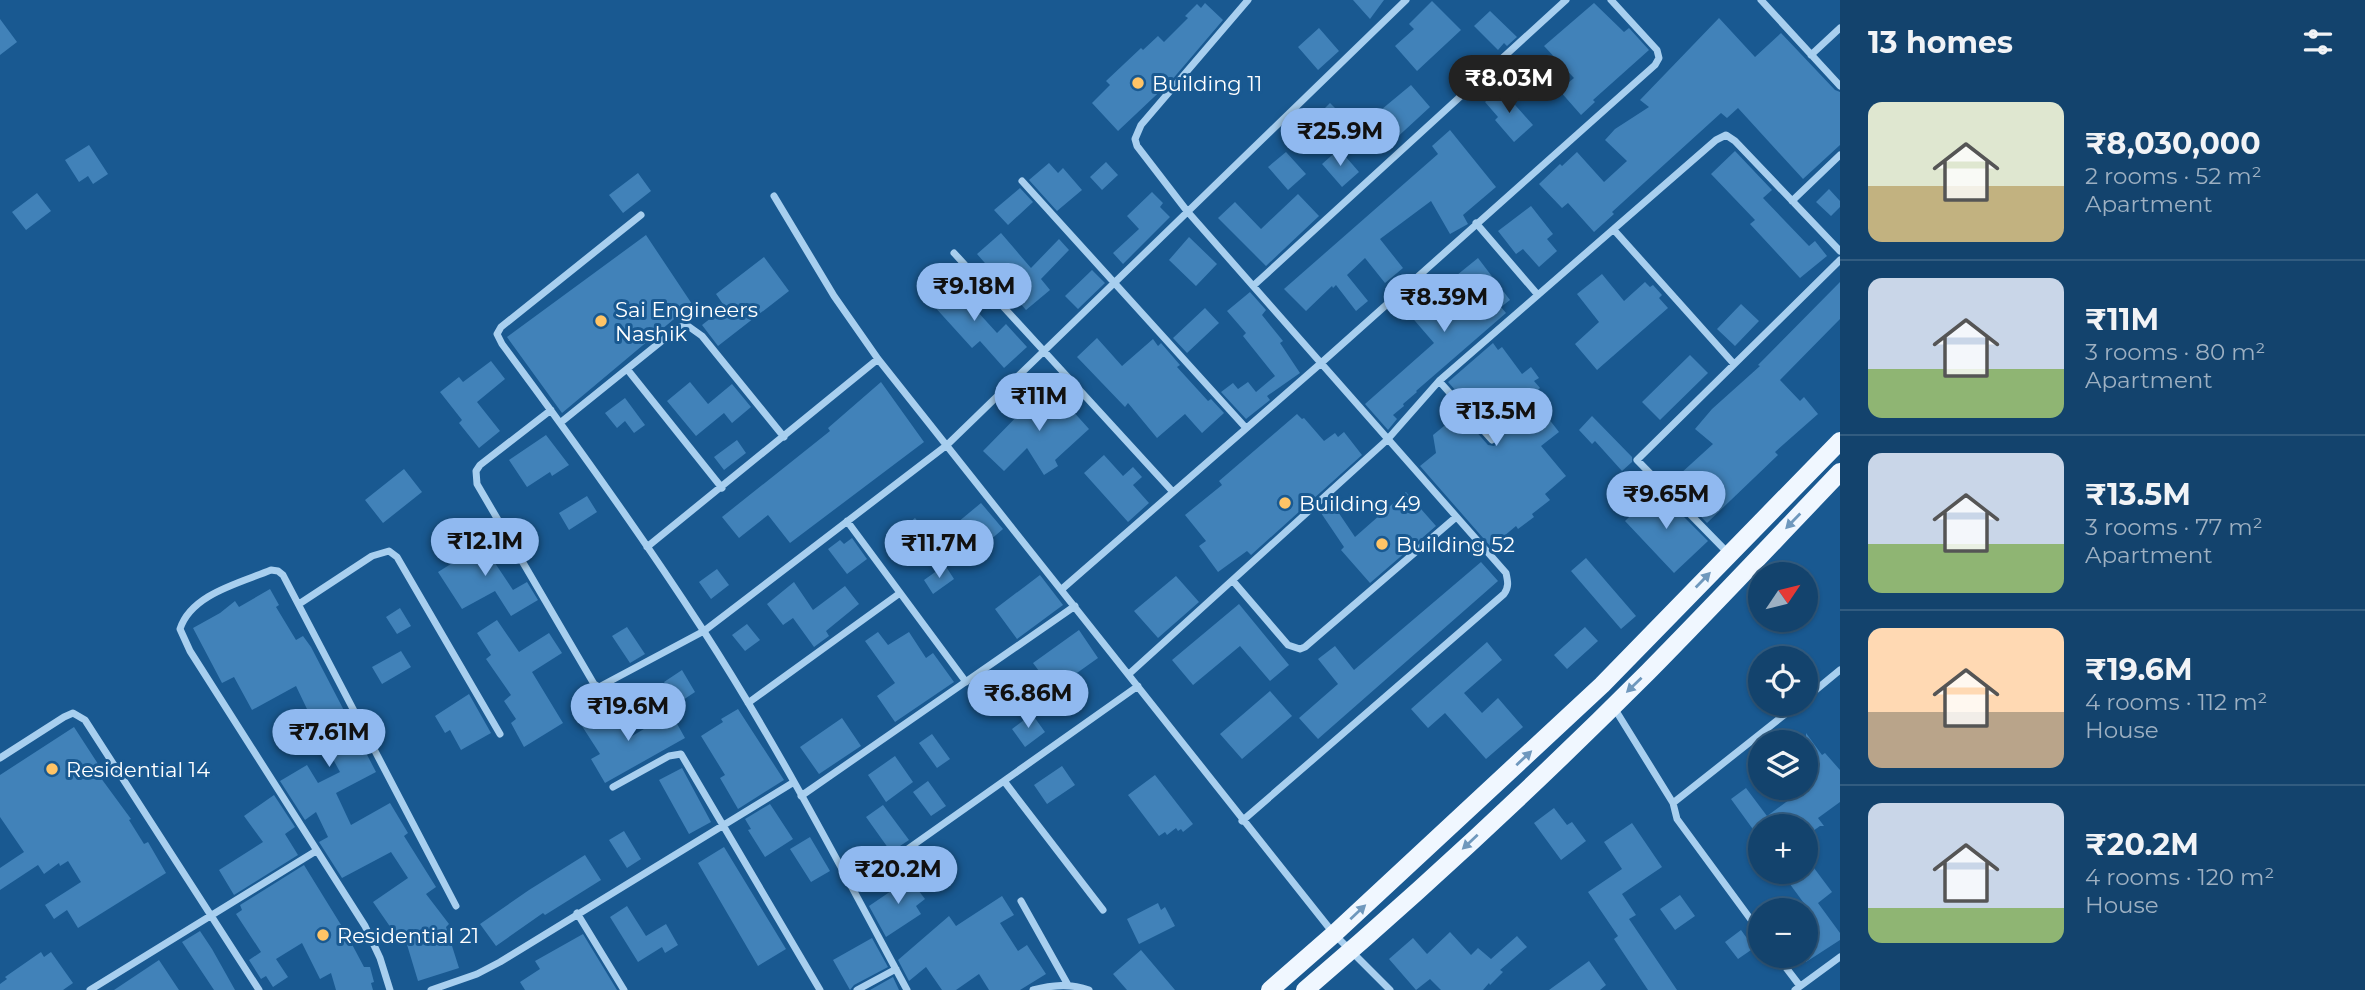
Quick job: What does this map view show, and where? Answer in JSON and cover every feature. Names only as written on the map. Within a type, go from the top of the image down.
[{"type":"main road","points":[[1270,990],[1602,685],[1840,441]]},
{"type":"main road","points":[[1305,990],[1399,909],[1613,706],[1840,472]]},
{"type":"main road","points":[[1680,605],[1697,620]]},
{"type":"street","points":[[1242,821],[1508,589],[1506,573],[1186,211],[1137,146],[1136,133],[1248,0]]},
{"type":"street","points":[[551,410],[480,465],[476,471],[477,484],[594,684],[599,687],[704,631],[947,445],[1406,0]]},
{"type":"street","points":[[1252,286],[1566,0]]},
{"type":"street","points":[[1062,589],[1320,364],[1658,62],[1657,50],[1611,0]]},
{"type":"street","points":[[1761,0],[1840,86]]},
{"type":"street","points":[[1811,55],[1840,28]]},
{"type":"street","points":[[1129,674],[1387,440],[1438,381],[1716,140],[1726,135],[1735,141],[1840,251]]},
{"type":"street","points":[[1792,201],[1840,155]]},
{"type":"street","points":[[1022,181],[1246,428]]},
{"type":"street","points":[[774,196],[834,296],[878,359],[1129,674],[1242,821],[1334,934],[1390,990]]},
{"type":"street","points":[[641,215],[501,327],[498,334],[502,344],[704,631],[794,782],[907,990]]},
{"type":"street","points":[[1476,223],[1538,295]]},
{"type":"street","points":[[1614,230],[1734,364]]},
{"type":"street","points":[[954,253],[1173,492]]},
{"type":"street","points":[[1729,554],[1637,460],[1840,260]]},
{"type":"street","points":[[560,423],[679,327],[688,326],[702,336],[784,437]]},
{"type":"street","points":[[647,547],[878,359]]},
{"type":"street","points":[[626,369],[722,488]]},
{"type":"street","points":[[1438,381],[1492,440]]},
{"type":"street","points":[[1233,581],[1288,645],[1300,649],[1455,518]]},
{"type":"street","points":[[847,521],[966,682]]},
{"type":"street","points":[[299,604],[372,556],[389,551],[397,557],[500,734]]},
{"type":"street","points":[[390,990],[372,938],[190,652],[180,629],[183,618],[198,602],[271,570],[278,570],[284,575],[456,906]]},
{"type":"street","points":[[748,703],[900,593]]},
{"type":"street","points":[[801,796],[1075,606]]},
{"type":"street","points":[[1818,688],[1840,670]]},
{"type":"street","points":[[853,887],[1138,686]]},
{"type":"street","points":[[1613,706],[1673,803],[1677,819],[1748,916]]},
{"type":"street","points":[[0,758],[64,717],[73,713],[85,720],[259,990]]},
{"type":"street","points":[[1673,803],[1783,716]]},
{"type":"street","points":[[613,787],[669,756],[681,754],[820,990]]},
{"type":"street","points":[[1004,781],[1103,910]]},
{"type":"street","points":[[430,990],[489,968],[794,782]]},
{"type":"street","points":[[90,990],[211,913],[316,851]]},
{"type":"street","points":[[1021,901],[1068,985]]},
{"type":"street","points":[[577,913],[624,990]]},
{"type":"street","points":[[1784,968],[1797,988],[1839,960]]},
{"type":"street","points":[[857,990],[896,969]]},
{"type":"street","points":[[1033,990],[1053,985],[1089,990]]},
{"type":"building","points":[[1353,0],[1384,0],[1370,19]]},
{"type":"building","points":[[1432,1],[1461,30],[1417,71],[1395,46],[1414,29],[1409,24]]},
{"type":"building","name":"Building 11","points":[[1205,3],[1223,20],[1171,81],[1118,131],[1092,103],[1110,85],[1106,81],[1158,36],[1164,42],[1188,18],[1185,16],[1197,4],[1201,8]]},
{"type":"building","points":[[1594,3],[1624,32],[1629,28],[1649,50],[1593,100],[1595,102],[1581,115],[1559,90],[1574,78],[1544,46]]},
{"type":"building","points":[[1490,11],[1517,37],[1507,46],[1504,43],[1498,50],[1474,26]]},
{"type":"building","points":[[1719,18],[1755,57],[1781,33],[1835,90],[1840,92],[1840,145],[1803,179],[1738,108],[1727,118],[1721,113],[1612,212],[1614,214],[1594,232],[1568,203],[1562,208],[1539,184],[1577,152],[1604,182],[1627,161],[1605,140],[1615,129],[1649,107],[1640,100]]},
{"type":"building","points":[[0,19],[17,42],[0,55]]},
{"type":"building","points":[[1319,28],[1339,51],[1318,70],[1298,47]]},
{"type":"building","points":[[1411,85],[1430,107],[1392,142],[1370,119]]},
{"type":"building","points":[[1500,88],[1533,125],[1514,142],[1495,120],[1498,117],[1485,102]]},
{"type":"building","points":[[1330,103],[1354,127],[1336,144],[1313,120]]},
{"type":"building","points":[[1450,130],[1496,187],[1463,215],[1468,224],[1450,234],[1431,201],[1380,239],[1403,268],[1385,283],[1365,258],[1347,275],[1368,301],[1356,311],[1336,285],[1306,311],[1284,289],[1438,154],[1432,146]]},
{"type":"building","points":[[89,145],[108,174],[93,184],[88,176],[79,182],[65,160]]},
{"type":"building","points":[[1339,149],[1359,172],[1342,187],[1322,164]]},
{"type":"building","points":[[1735,151],[1772,190],[1763,198],[1809,246],[1815,241],[1827,256],[1800,278],[1750,224],[1755,220],[1711,174]]},
{"type":"building","points":[[1286,152],[1306,174],[1288,190],[1268,167]]},
{"type":"building","points":[[1106,162],[1118,175],[1102,190],[1090,177]]},
{"type":"building","points":[[1049,163],[1058,173],[1063,168],[1082,190],[1057,211],[1029,180]]},
{"type":"building","points":[[638,173],[651,191],[623,213],[609,195]]},
{"type":"building","points":[[1020,188],[1033,202],[1008,225],[994,210]]},
{"type":"building","points":[[1829,189],[1840,201],[1840,207],[1831,216],[1816,202]]},
{"type":"building","points":[[1152,192],[1163,203],[1160,207],[1170,217],[1123,264],[1113,253],[1139,229],[1127,216]]},
{"type":"building","points":[[37,193],[51,211],[26,230],[12,212]]},
{"type":"building","points":[[1298,194],[1319,216],[1266,266],[1218,218],[1235,202],[1261,229]]},
{"type":"building","points":[[1531,206],[1553,234],[1547,239],[1557,251],[1539,267],[1523,249],[1516,254],[1498,231]]},
{"type":"building","points":[[1001,233],[1031,268],[1059,239],[1069,250],[1041,279],[1050,290],[1026,310],[977,254]]},
{"type":"building","name":"Sai Engineers Nashik","points":[[646,235],[692,304],[562,413],[507,337]]},
{"type":"building","points":[[1189,237],[1217,264],[1196,286],[1169,260]]},
{"type":"building","points":[[764,257],[789,291],[718,346],[702,325],[725,307],[716,294]]},
{"type":"building","points":[[1478,258],[1510,300],[1501,307],[1506,313],[1416,391],[1393,415],[1397,419],[1388,430],[1365,404],[1434,343],[1409,314]]},
{"type":"building","points":[[1092,270],[1105,283],[1078,309],[1065,296]]},
{"type":"building","points":[[1602,274],[1624,301],[1645,282],[1650,287],[1653,285],[1662,295],[1659,298],[1668,308],[1597,370],[1575,344],[1599,322],[1577,294]]},
{"type":"building","points":[[946,277],[997,333],[1006,324],[1027,347],[1004,368],[980,341],[972,348],[923,294],[938,280],[941,282]]},
{"type":"building","points":[[1840,282],[1840,319],[1780,380],[1800,401],[1804,397],[1818,414],[1775,452],[1778,455],[1707,523],[1669,484],[1713,444],[1695,429]]},
{"type":"building","points":[[1250,292],[1266,310],[1262,315],[1283,341],[1280,343],[1300,373],[1267,396],[1270,400],[1246,419],[1221,392],[1233,383],[1238,389],[1248,382],[1256,392],[1275,376],[1243,336],[1246,333],[1227,311]]},
{"type":"building","points":[[1741,304],[1759,321],[1735,346],[1717,329]]},
{"type":"building","points":[[1205,308],[1219,323],[1187,353],[1173,338]]},
{"type":"building","points":[[1097,338],[1122,366],[1153,339],[1158,346],[1161,343],[1180,365],[1177,367],[1208,401],[1211,399],[1224,413],[1202,433],[1185,414],[1157,438],[1128,403],[1125,407],[1077,357]]},
{"type":"building","points":[[1493,343],[1498,350],[1502,347],[1522,374],[1531,367],[1539,378],[1534,381],[1540,388],[1531,396],[1559,432],[1541,446],[1566,476],[1545,494],[1550,500],[1532,514],[1534,517],[1518,529],[1516,526],[1491,547],[1420,466],[1436,453],[1433,435],[1460,413],[1488,445],[1494,446],[1498,443],[1497,436],[1448,382]]},
{"type":"building","points":[[1690,355],[1708,373],[1660,420],[1642,402]]},
{"type":"building","points":[[491,361],[505,379],[477,402],[500,431],[479,448],[459,423],[462,420],[440,392],[459,377],[463,382]]},
{"type":"building","points":[[690,382],[708,404],[732,384],[751,407],[732,423],[724,413],[696,436],[667,401]]},
{"type":"building","points":[[881,382],[924,442],[790,543],[768,515],[739,538],[722,517],[830,431],[828,428]]},
{"type":"building","points":[[1040,386],[1051,400],[1060,393],[1089,429],[1055,460],[1058,466],[1044,475],[1027,448],[1004,471],[983,451],[1030,403],[1026,399]]},
{"type":"building","points":[[625,398],[645,425],[634,433],[625,421],[617,428],[605,413]]},
{"type":"building","points":[[1297,414],[1304,418],[1324,441],[1335,433],[1338,437],[1344,432],[1362,455],[1251,555],[1247,551],[1218,572],[1199,546],[1206,541],[1185,515],[1222,485],[1219,481]]},
{"type":"building","points":[[1592,416],[1632,457],[1632,462],[1622,471],[1595,441],[1592,444],[1579,430]]},
{"type":"building","points":[[546,435],[569,465],[552,476],[550,472],[527,487],[509,460]]},
{"type":"building","points":[[737,440],[746,453],[724,470],[714,457]]},
{"type":"building","points":[[1104,455],[1123,476],[1133,467],[1142,477],[1133,485],[1149,503],[1128,522],[1084,473]]},
{"type":"building","points":[[404,469],[422,492],[383,523],[365,500]]},
{"type":"building","points":[[1657,490],[1708,541],[1674,573],[1625,521]]},
{"type":"building","name":"Building 52","points":[[1406,492],[1436,526],[1370,583],[1341,550],[1344,547],[1319,510],[1330,500],[1355,537]]},
{"type":"building","points":[[587,496],[597,512],[569,530],[559,513]]},
{"type":"building","points":[[981,503],[1003,529],[968,559],[946,532]]},
{"type":"building","points":[[915,518],[934,541],[910,561],[891,538]]},
{"type":"building","points":[[499,534],[510,553],[495,563],[513,590],[527,582],[538,600],[511,616],[495,591],[462,609],[438,572]]},
{"type":"building","points":[[852,538],[867,559],[847,574],[828,549],[840,540],[844,544]]},
{"type":"building","points":[[1586,558],[1636,616],[1621,629],[1571,571]]},
{"type":"building","points":[[1481,562],[1498,581],[1318,739],[1299,718],[1338,684],[1318,659],[1335,646],[1354,670]]},
{"type":"building","points":[[945,565],[954,579],[933,594],[924,580]]},
{"type":"building","points":[[717,569],[729,585],[711,599],[699,582]]},
{"type":"building","points":[[1040,575],[1063,605],[1017,639],[995,609]]},
{"type":"building","points":[[1176,576],[1199,602],[1158,638],[1134,611]]},
{"type":"building","points":[[794,582],[813,610],[845,586],[859,604],[826,631],[829,636],[814,647],[793,618],[783,625],[767,604]]},
{"type":"building","points":[[270,589],[279,605],[276,607],[296,640],[303,636],[311,647],[376,772],[336,793],[351,825],[390,803],[408,833],[404,836],[436,887],[426,894],[449,924],[446,927],[459,968],[418,981],[405,938],[397,943],[388,930],[391,928],[373,902],[408,878],[391,852],[342,878],[319,842],[328,837],[316,812],[305,820],[280,781],[307,765],[318,783],[340,772],[296,686],[252,710],[234,677],[222,683],[193,628],[235,601],[239,607]]},
{"type":"building","points":[[1239,604],[1289,665],[1270,681],[1240,646],[1193,685],[1172,660]]},
{"type":"building","points":[[400,608],[411,626],[397,634],[386,617]]},
{"type":"building","points":[[497,620],[519,652],[549,633],[562,653],[532,672],[563,723],[524,747],[511,723],[516,719],[504,701],[511,695],[486,659],[491,655],[477,633]]},
{"type":"building","points":[[747,624],[760,640],[745,651],[732,635]]},
{"type":"building","points":[[627,627],[645,654],[630,663],[612,636]]},
{"type":"building","points":[[1585,627],[1598,641],[1567,669],[1554,655]]},
{"type":"building","points":[[1079,630],[1098,658],[1053,690],[1033,663]]},
{"type":"building","points":[[878,632],[888,645],[909,632],[926,658],[933,653],[954,682],[895,722],[877,696],[895,683],[865,641]]},
{"type":"building","points":[[1487,642],[1502,660],[1464,693],[1482,713],[1498,698],[1523,727],[1486,759],[1445,713],[1428,728],[1411,709]]},
{"type":"building","points":[[401,651],[411,667],[382,684],[372,667]]},
{"type":"building","points":[[682,670],[695,692],[677,704],[664,682]]},
{"type":"building","points":[[1270,691],[1292,716],[1242,759],[1220,734]]},
{"type":"building","points":[[469,694],[491,733],[461,750],[450,730],[445,733],[435,716]]},
{"type":"building","points":[[738,709],[784,780],[738,809],[720,778],[725,775],[701,736]]},
{"type":"building","points":[[597,712],[599,716],[605,712],[614,717],[627,739],[671,713],[685,738],[605,783],[591,759],[600,754],[580,723]]},
{"type":"building","points":[[1032,714],[1045,732],[1025,747],[1012,729]]},
{"type":"building","points":[[842,718],[861,746],[819,774],[800,747]]},
{"type":"building","points":[[74,727],[100,767],[95,770],[131,819],[129,820],[144,844],[148,842],[166,873],[78,928],[67,910],[54,919],[45,905],[81,882],[68,861],[60,866],[59,863],[44,874],[38,865],[0,890],[0,868],[24,852],[0,817],[0,775]]},
{"type":"building","points":[[932,734],[950,759],[937,768],[919,743]]},
{"type":"building","points":[[1818,750],[1822,755],[1825,753],[1840,770],[1840,802],[1818,818],[1818,814],[1770,814],[1789,800],[1818,800]]},
{"type":"building","points":[[895,756],[913,782],[886,802],[868,775]]},
{"type":"building","points":[[1062,766],[1075,785],[1047,804],[1034,785]]},
{"type":"building","points":[[682,768],[711,822],[689,834],[659,780]]},
{"type":"building","points":[[1155,775],[1193,824],[1183,832],[1176,828],[1167,835],[1165,832],[1159,836],[1128,795]]},
{"type":"building","points":[[928,781],[946,806],[931,816],[913,792]]},
{"type":"building","points":[[1746,788],[1748,800],[1755,800],[1766,814],[1748,814],[1748,822],[1731,799]]},
{"type":"building","points":[[274,795],[295,827],[285,834],[298,855],[234,895],[219,870],[263,842],[244,816]]},
{"type":"building","points":[[770,804],[793,839],[765,857],[748,830],[751,829],[745,819]]},
{"type":"building","points":[[883,805],[909,840],[891,852],[866,817]]},
{"type":"building","points":[[1554,808],[1567,825],[1572,822],[1586,841],[1561,860],[1534,823]]},
{"type":"building","points":[[1632,823],[1662,867],[1622,894],[1636,915],[1629,919],[1677,990],[1648,990],[1614,939],[1618,936],[1588,892],[1622,869],[1604,842]]},
{"type":"building","points":[[624,831],[641,859],[627,868],[609,840]]},
{"type":"building","points":[[810,837],[830,871],[811,882],[790,849]]},
{"type":"building","points":[[724,847],[786,949],[758,966],[698,863]]},
{"type":"building","points":[[585,855],[601,880],[545,915],[543,913],[496,946],[480,924]]},
{"type":"building","points":[[304,865],[364,967],[370,967],[373,990],[336,990],[331,973],[320,979],[302,943],[276,959],[288,977],[273,987],[266,976],[261,979],[249,960],[261,952],[236,914],[242,910],[240,905]]},
{"type":"building","points":[[1818,873],[1832,892],[1818,903],[1818,898],[1800,898],[1790,884],[1818,884]]},
{"type":"building","points":[[906,874],[925,899],[916,906],[921,914],[886,937],[869,906],[894,889],[891,885]]},
{"type":"building","points":[[1680,895],[1695,916],[1675,930],[1660,909]]},
{"type":"building","points":[[1002,896],[1014,915],[1000,923],[1018,951],[1027,945],[1046,974],[1020,990],[989,990],[979,974],[956,990],[942,990],[926,967],[909,981],[898,960],[949,916],[956,926]]},
{"type":"building","points":[[1158,903],[1161,910],[1165,907],[1175,926],[1139,944],[1127,919]]},
{"type":"building","points":[[1818,903],[1840,933],[1840,940],[1818,954]]},
{"type":"building","points":[[627,906],[646,936],[666,924],[678,945],[665,953],[662,947],[638,962],[610,917]]},
{"type":"building","points":[[1741,930],[1748,940],[1748,952],[1738,959],[1725,942]]},
{"type":"building","points":[[200,931],[235,990],[214,990],[182,942]]},
{"type":"building","points":[[1450,932],[1471,955],[1478,948],[1491,959],[1517,936],[1527,947],[1500,970],[1503,972],[1483,990],[1441,990],[1430,979],[1416,990],[1389,959],[1413,938],[1427,954]]},
{"type":"building","points":[[583,934],[617,990],[525,990],[520,982],[540,969],[535,961]]},
{"type":"building","points":[[872,938],[888,967],[854,985],[850,990],[833,960]]},
{"type":"building","points":[[1141,950],[1175,990],[1127,990],[1113,974]]},
{"type":"building","points":[[41,952],[44,957],[51,952],[73,983],[63,990],[0,990],[0,984],[7,979],[5,977]]},
{"type":"building","points":[[159,960],[179,990],[114,990]]},
{"type":"building","points":[[1589,961],[1606,985],[1600,990],[1549,990]]},
{"type":"building","points":[[893,977],[899,990],[870,990]]},
{"type":"place","name":"Building 11","points":[[1138,83]]},
{"type":"place","name":"Sai Engineers Nashik","points":[[601,321]]},
{"type":"place","name":"Building 49","points":[[1285,503]]},
{"type":"place","name":"Building 52","points":[[1382,544]]},
{"type":"place","name":"Residential 14","points":[[52,769]]},
{"type":"place","name":"Residential 21","points":[[323,935]]}]
